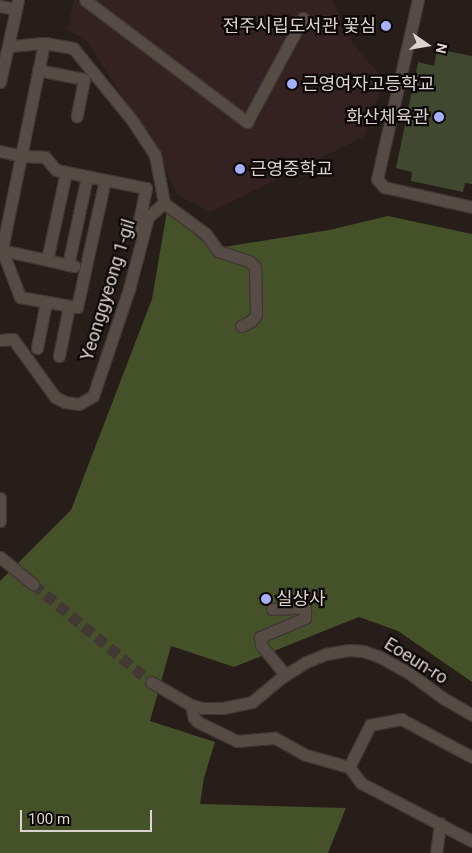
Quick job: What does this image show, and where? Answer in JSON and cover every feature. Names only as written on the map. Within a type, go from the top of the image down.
[{"type":"street","points":[[85,0],[247,122],[303,18]]},
{"type":"street","points":[[418,0],[377,179],[384,187],[472,207]]},
{"type":"street","points":[[0,6],[16,5],[8,46],[1,68],[0,82]]},
{"type":"street","points":[[8,46],[44,43],[73,48],[132,120],[155,155],[164,202],[206,234],[218,251],[249,261],[255,267],[256,315],[251,321],[241,326]]},
{"type":"street","points":[[44,43],[2,250],[20,297],[77,307],[105,180]]},
{"type":"street","points":[[38,70],[84,79],[77,116]]},
{"type":"street","points":[[0,151],[21,156],[45,157],[56,170],[146,188],[137,230]]},
{"type":"street","points":[[47,260],[66,172]]},
{"type":"street","points":[[68,265],[87,176]]},
{"type":"street","name":"Yeonggyeong 1-gil","points":[[0,340],[13,339],[55,397],[65,402],[78,404],[94,396],[129,289],[148,217],[164,202]]},
{"type":"street","points":[[2,250],[85,269]]},
{"type":"street","points":[[37,348],[46,302]]},
{"type":"street","points":[[59,356],[69,306]]},
{"type":"street","points":[[0,498],[0,521]]},
{"type":"street","points":[[0,557],[33,584]]},
{"type":"street","points":[[272,609],[305,607],[305,618],[260,637],[261,645],[285,675]]},
{"type":"street","name":"Eoeun-ro","points":[[151,682],[191,705],[202,708],[223,708],[252,702],[285,675],[306,662],[326,654],[349,650],[363,651],[380,657],[409,673],[443,698],[472,715]]},
{"type":"street","points":[[191,705],[194,718],[198,722],[236,740],[275,738],[306,755],[350,767],[361,783],[472,841]]},
{"type":"street","points":[[350,767],[370,725],[401,719],[472,757]]},
{"type":"street","points":[[436,853],[440,823]]},
{"type":"shaded area","points":[[74,0],[332,0],[351,41],[384,80],[364,137],[210,212],[177,195],[158,152],[86,40],[67,30]]},
{"type":"green space","name":"화산체육관","points":[[437,49],[472,56],[472,184],[465,183],[463,192],[411,181],[412,172],[396,168],[418,62],[434,66]]},
{"type":"green space","points":[[167,211],[212,249],[329,230],[388,216],[472,234],[472,682],[398,631],[359,617],[234,667],[171,646],[150,721],[215,742],[204,778],[200,804],[346,808],[328,853],[0,853],[0,581],[71,510],[152,299]]},
{"type":"tunnel","points":[[33,584],[151,682]]},
{"type":"place","name":"전주시립도서관 꽃심","points":[[386,26]]},
{"type":"place","name":"근영여자고등학교","points":[[292,84]]},
{"type":"place","name":"화산체육관","points":[[439,117]]},
{"type":"place","name":"근영중학교","points":[[240,169]]},
{"type":"place","name":"실상사","points":[[266,599]]}]
